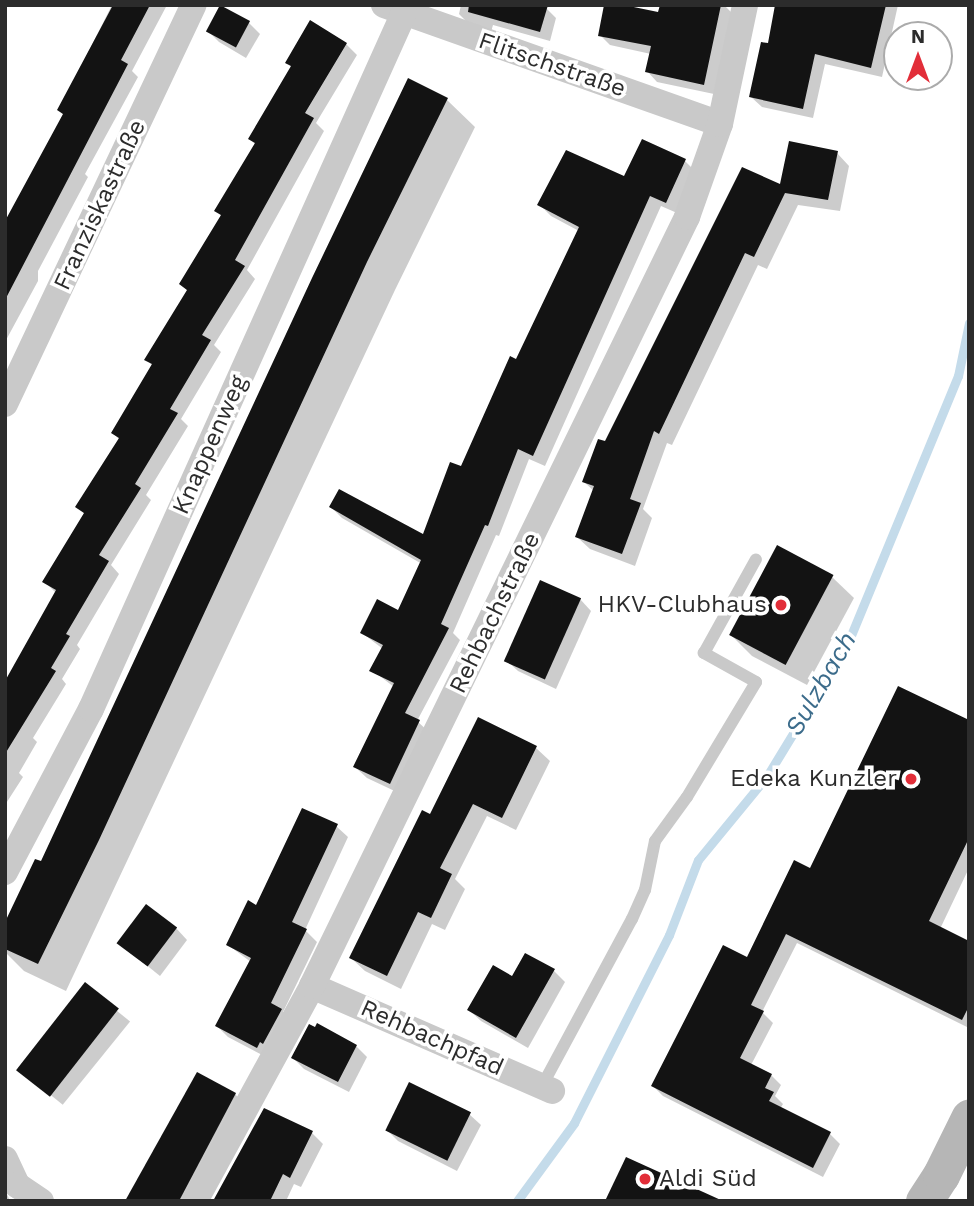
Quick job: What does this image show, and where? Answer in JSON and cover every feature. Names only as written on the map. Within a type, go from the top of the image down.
[{"type":"main road","points":[[924,1201],[941,1175],[969,1118]]},
{"type":"street","name":"Franziskastraße","points":[[5,404],[194,5]]},
{"type":"street","name":"Rehbachstraße","points":[[195,1201],[312,986],[687,217],[720,124],[745,5]]},
{"type":"street","name":"Flitschstraße","points":[[394,9],[720,124]]},
{"type":"street","name":"Knappenweg","points":[[5,872],[90,709],[394,9]]},
{"type":"street","name":"Rehbachpfad","points":[[312,986],[547,1088]]},
{"type":"street","points":[[5,1159],[17,1185],[41,1201]]},
{"type":"lane","points":[[547,1088],[645,890],[655,841],[687,797],[756,682],[704,653],[756,559]]},
{"type":"building","points":[[113,5],[150,5],[121,60],[128,64],[5,300],[5,221],[63,114],[57,110]]},
{"type":"building","points":[[220,5],[250,21],[236,47],[206,31]]},
{"type":"building","points":[[469,5],[548,5],[540,32],[468,12]]},
{"type":"building","points":[[604,5],[624,5],[658,12],[660,5],[721,5],[704,85],[645,72],[651,46],[598,36]]},
{"type":"building","points":[[775,5],[886,5],[871,68],[815,54],[803,109],[749,97],[761,42],[768,43]]},
{"type":"building","points":[[310,20],[347,43],[305,113],[314,118],[235,260],[245,266],[202,335],[211,340],[170,409],[178,413],[135,484],[141,488],[99,555],[109,561],[66,634],[70,636],[51,668],[56,671],[5,754],[5,681],[56,590],[42,582],[84,513],[75,507],[119,438],[111,433],[152,364],[144,360],[187,290],[179,284],[221,215],[214,211],[255,143],[248,139],[291,66],[285,63]]},
{"type":"building","points":[[408,78],[448,98],[367,262],[99,840],[38,964],[5,949],[5,922],[35,859],[41,861]]},
{"type":"building","points":[[642,139],[686,159],[666,203],[650,196],[533,456],[518,449],[488,526],[485,525],[441,624],[449,628],[405,713],[420,720],[390,784],[353,767],[394,683],[369,671],[383,645],[360,633],[377,599],[398,610],[421,560],[329,507],[339,489],[423,534],[450,462],[461,466],[510,356],[516,359],[579,227],[537,205],[566,150],[624,176]]},
{"type":"building","points":[[789,141],[838,151],[828,200],[785,193],[754,257],[745,253],[659,434],[654,431],[630,499],[641,503],[622,554],[575,537],[594,486],[582,482],[598,439],[605,441],[742,167],[780,184]]},
{"type":"building","name":"HKV-Clubhaus","points":[[777,545],[834,575],[786,665],[729,635]]},
{"type":"building","points":[[540,580],[581,598],[545,680],[504,661]]},
{"type":"building","name":"Edeka Kunzler","points":[[898,686],[969,720],[969,838],[929,921],[969,941],[969,1006],[962,1020],[786,934],[751,1005],[764,1011],[740,1058],[772,1074],[765,1088],[774,1092],[769,1101],[831,1132],[813,1168],[651,1086],[723,945],[747,957],[794,860],[810,868]]},
{"type":"building","points":[[478,717],[537,746],[502,818],[473,804],[440,868],[452,874],[431,918],[418,912],[387,976],[349,958],[422,810],[430,814]]},
{"type":"building","points":[[302,808],[338,824],[292,922],[307,929],[271,1003],[282,1009],[263,1044],[260,1042],[257,1048],[215,1026],[251,958],[226,945],[248,900],[256,905]]},
{"type":"building","points":[[146,904],[177,927],[148,967],[117,943]]},
{"type":"building","points":[[525,953],[555,969],[516,1038],[467,1010],[493,965],[512,976]]},
{"type":"building","points":[[85,982],[119,1008],[50,1097],[16,1070]]},
{"type":"building","points":[[317,1023],[357,1045],[338,1082],[291,1058],[309,1024],[315,1027]]},
{"type":"building","points":[[197,1072],[236,1093],[179,1201],[125,1201]]},
{"type":"building","points":[[409,1082],[471,1112],[447,1161],[385,1131]]},
{"type":"building","points":[[264,1108],[313,1131],[290,1178],[283,1174],[270,1201],[213,1201]]},
{"type":"building","name":"Aldi Süd","points":[[626,1157],[723,1201],[605,1201]]},
{"type":"waterway","name":"Sulzbach","points":[[517,1201],[574,1123],[669,935],[698,860],[767,776],[847,645],[958,376],[969,323]]},
{"type":"place","name":"HKV-Clubhaus","points":[[781,605]]},
{"type":"place","name":"Edeka Kunzler","points":[[911,779]]},
{"type":"place","name":"Aldi Süd","points":[[645,1179]]}]
